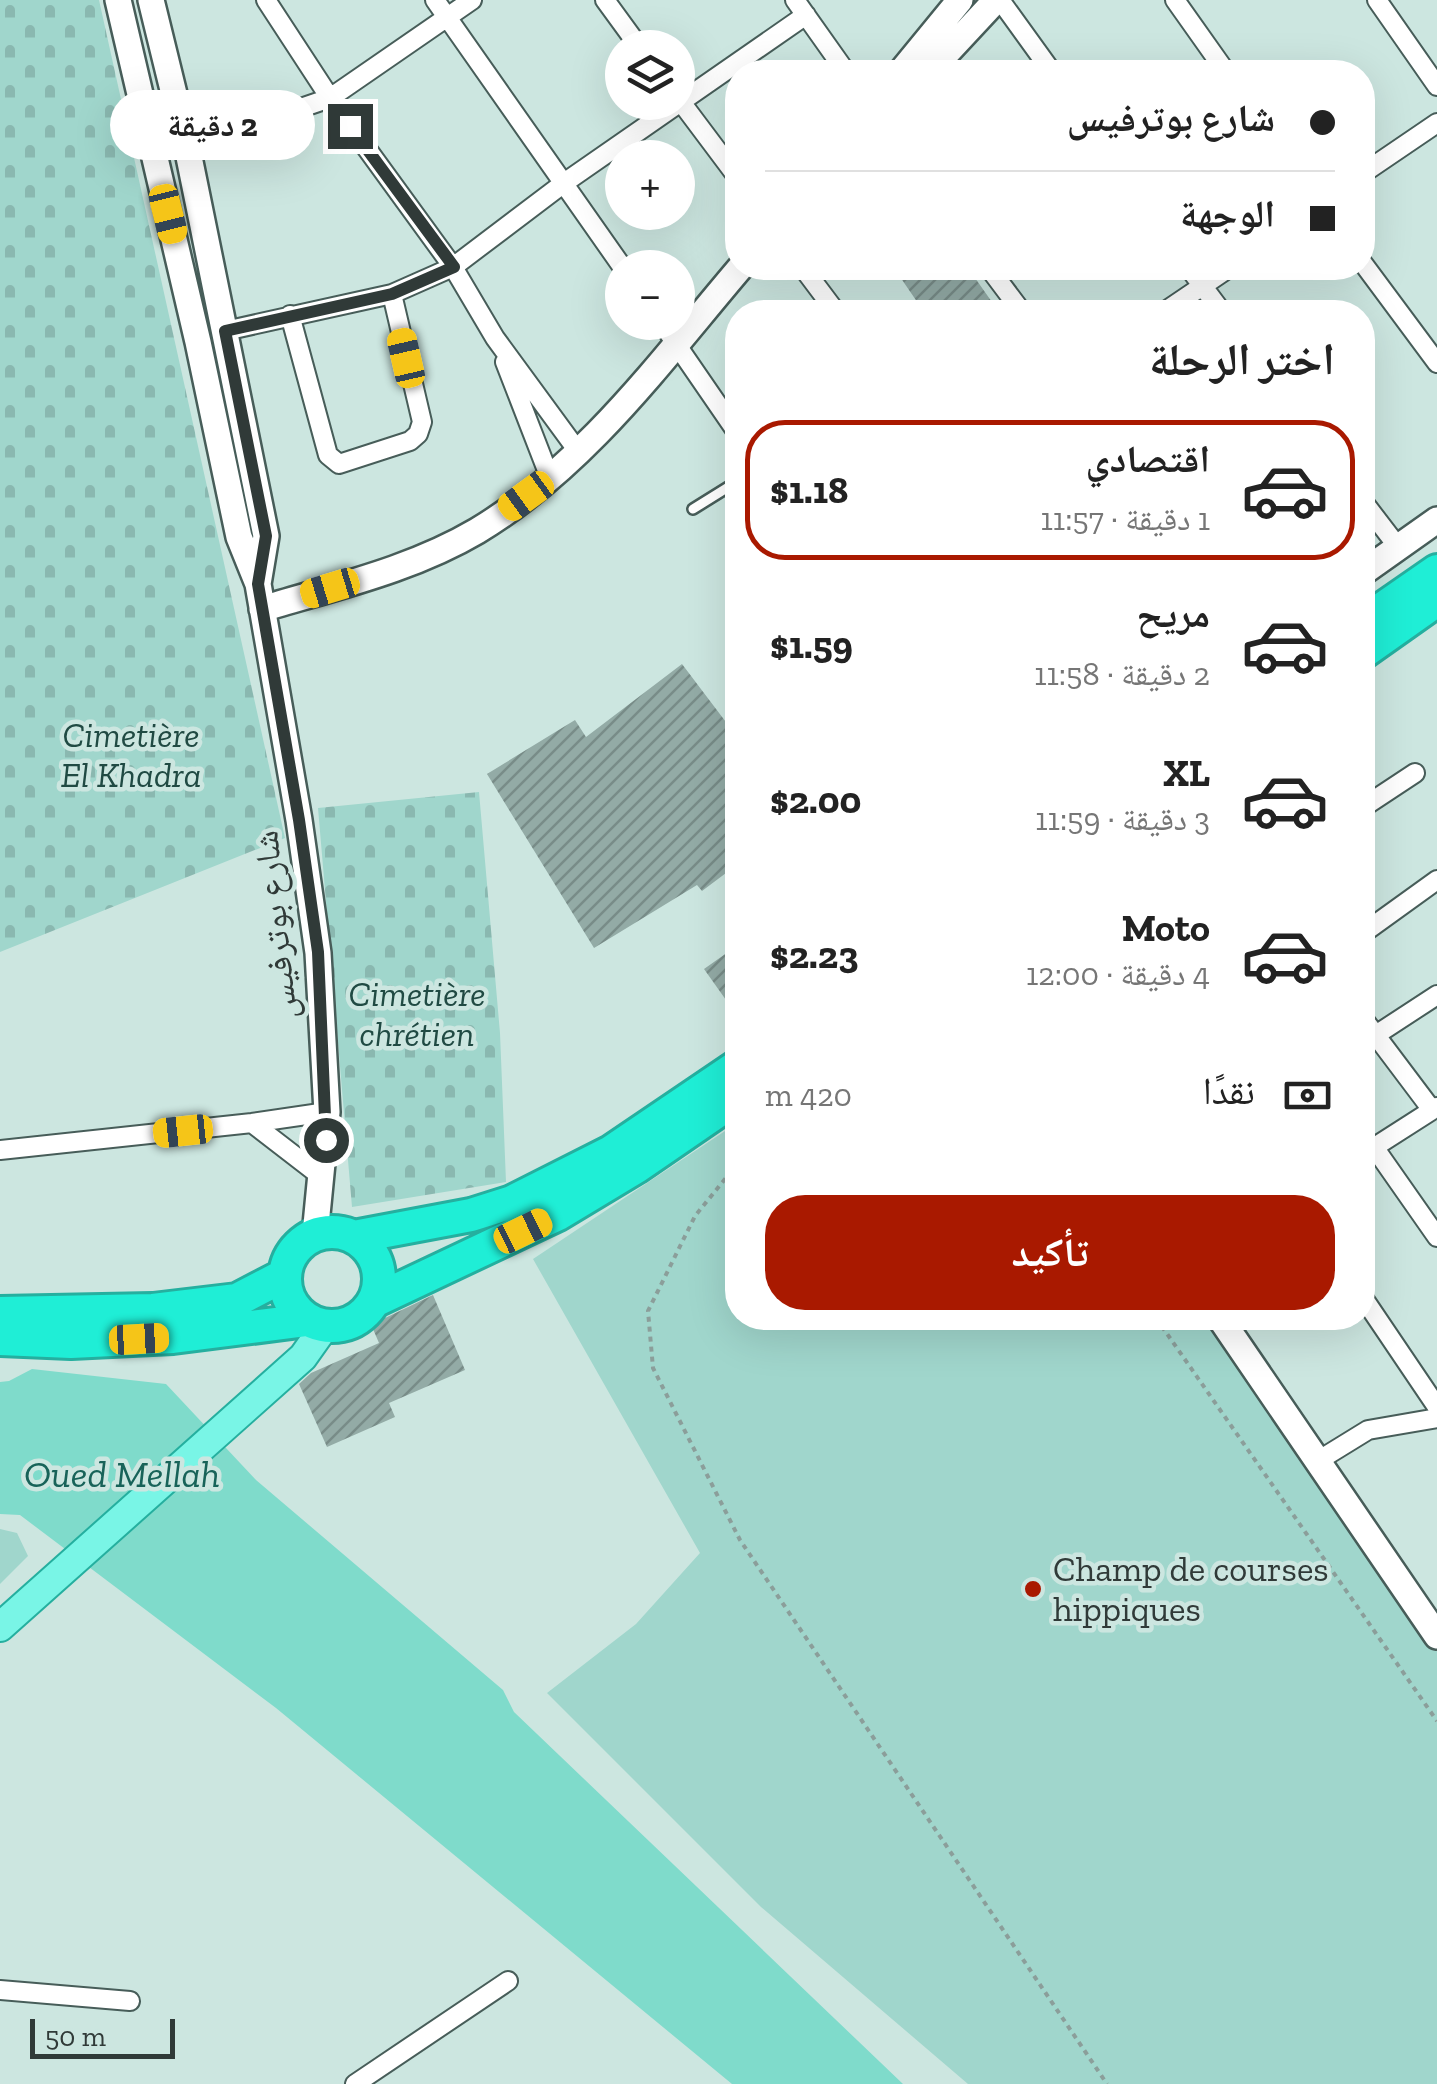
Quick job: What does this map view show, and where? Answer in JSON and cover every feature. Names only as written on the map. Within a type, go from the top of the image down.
[{"type":"highway","points":[[1375,614],[1437,571]]},
{"type":"highway","points":[[1375,643],[1437,600]]},
{"type":"highway","points":[[316,1323],[290,1300],[285,1274],[294,1250],[315,1235],[341,1233],[354,1237],[471,1215],[512,1202],[611,1152],[725,1075]]},
{"type":"highway","points":[[0,1340],[71,1342],[173,1337],[354,1321],[374,1301],[558,1214],[725,1106]]},
{"type":"highway","points":[[354,1237],[374,1257],[379,1272],[374,1301]]},
{"type":"highway","points":[[0,1313],[153,1310],[237,1300],[285,1274]]},
{"type":"main road","points":[[0,1626],[302,1357],[316,1323]]},
{"type":"street","points":[[118,0],[239,537],[260,596]]},
{"type":"street","points":[[150,0],[188,147],[266,536],[260,596]]},
{"type":"street","points":[[266,0],[330,98],[454,267],[496,338],[580,454]]},
{"type":"street","points":[[436,0],[611,250]]},
{"type":"street","points":[[188,147],[330,98],[472,0]]},
{"type":"street","points":[[606,0],[627,30]]},
{"type":"street","points":[[911,60],[960,0]]},
{"type":"street","points":[[940,60],[998,0],[1043,60]]},
{"type":"street","points":[[1175,0],[1218,60]]},
{"type":"street","points":[[1377,0],[1437,86]]},
{"type":"street","points":[[733,60],[801,7],[838,60]]},
{"type":"street","points":[[695,89],[725,66]]},
{"type":"street","points":[[225,331],[392,294],[454,267],[653,120]]},
{"type":"street","points":[[694,120],[725,161]]},
{"type":"street","points":[[1375,165],[1437,123]]},
{"type":"street","points":[[695,309],[727,280]]},
{"type":"street","points":[[1198,280],[1213,300]]},
{"type":"street","points":[[1182,300],[1211,280]]},
{"type":"street","points":[[1375,280],[1437,363]]},
{"type":"street","points":[[290,316],[328,455],[339,464],[410,441],[418,434],[422,422],[392,294]]},
{"type":"street","points":[[496,338],[550,478]]},
{"type":"street","points":[[260,596],[400,568],[476,531],[580,454],[663,340]]},
{"type":"street","points":[[673,340],[725,415]]},
{"type":"street","points":[[1375,517],[1398,547]]},
{"type":"street","points":[[1375,564],[1437,520]]},
{"type":"street","name":"شارع بوترفيس","points":[[260,596],[318,952],[327,1112],[315,1235]]},
{"type":"street","points":[[1375,799],[1415,773]]},
{"type":"street","points":[[1375,925],[1437,880]]},
{"type":"street","points":[[1375,1037],[1437,995]]},
{"type":"street","points":[[1375,1045],[1435,1108],[1375,1147]]},
{"type":"street","points":[[0,1150],[327,1112]]},
{"type":"street","points":[[252,1123],[322,1177]]},
{"type":"street","points":[[1375,1160],[1437,1238]]},
{"type":"street","points":[[1375,1315],[1437,1408]]},
{"type":"street","points":[[1228,1330],[1437,1636]]},
{"type":"street","points":[[1316,1462],[1352,1436],[1368,1430],[1437,1418]]},
{"type":"street","points":[[356,2084],[508,1982]]},
{"type":"street","points":[[0,1990],[130,2001]]},
{"type":"lane","points":[[693,509],[725,489]]},
{"type":"path","points":[[725,1179],[695,1216],[648,1311],[653,1368],[740,1540],[1107,2084]]},
{"type":"path","points":[[1164,1330],[1437,1721]]},
{"type":"green space","name":"Cimetière El Khadra","points":[[0,0],[99,0],[285,838],[0,952]]},
{"type":"green space","name":"Cimetière chrétien","points":[[479,792],[500,1033],[506,1182],[352,1207],[318,808]]},
{"type":"green space","name":"Champ de courses hippiques","points":[[725,1131],[725,1330],[1220,1330],[1437,1645],[1437,2084],[968,2084],[761,1907],[547,1693],[636,1624],[700,1553],[533,1259]]},
{"type":"green space","points":[[0,1529],[17,1533],[28,1556],[0,1584]]},
{"type":"water","name":"Oued Mellah","points":[[32,1369],[166,1384],[256,1480],[503,1690],[514,1712],[903,2084],[732,2084],[276,1708],[20,1515],[0,1514],[0,1382]]},
{"type":"building","points":[[902,280],[976,280],[991,300],[916,300]]},
{"type":"building","points":[[682,664],[725,721],[725,874],[702,891],[697,885],[594,948],[487,774],[575,720],[586,737]]},
{"type":"building","points":[[725,954],[725,999],[704,969]]},
{"type":"building","points":[[433,1295],[465,1370],[389,1403],[395,1417],[327,1447],[299,1384],[311,1373],[379,1343],[370,1322]]},
{"type":"place","name":"Champ de courses hippiques","points":[[1033,1589]]},
{"type":"route","points":[[326,1140],[318,952],[258,584],[266,536],[225,331],[392,294],[454,267],[350,126]]}]
